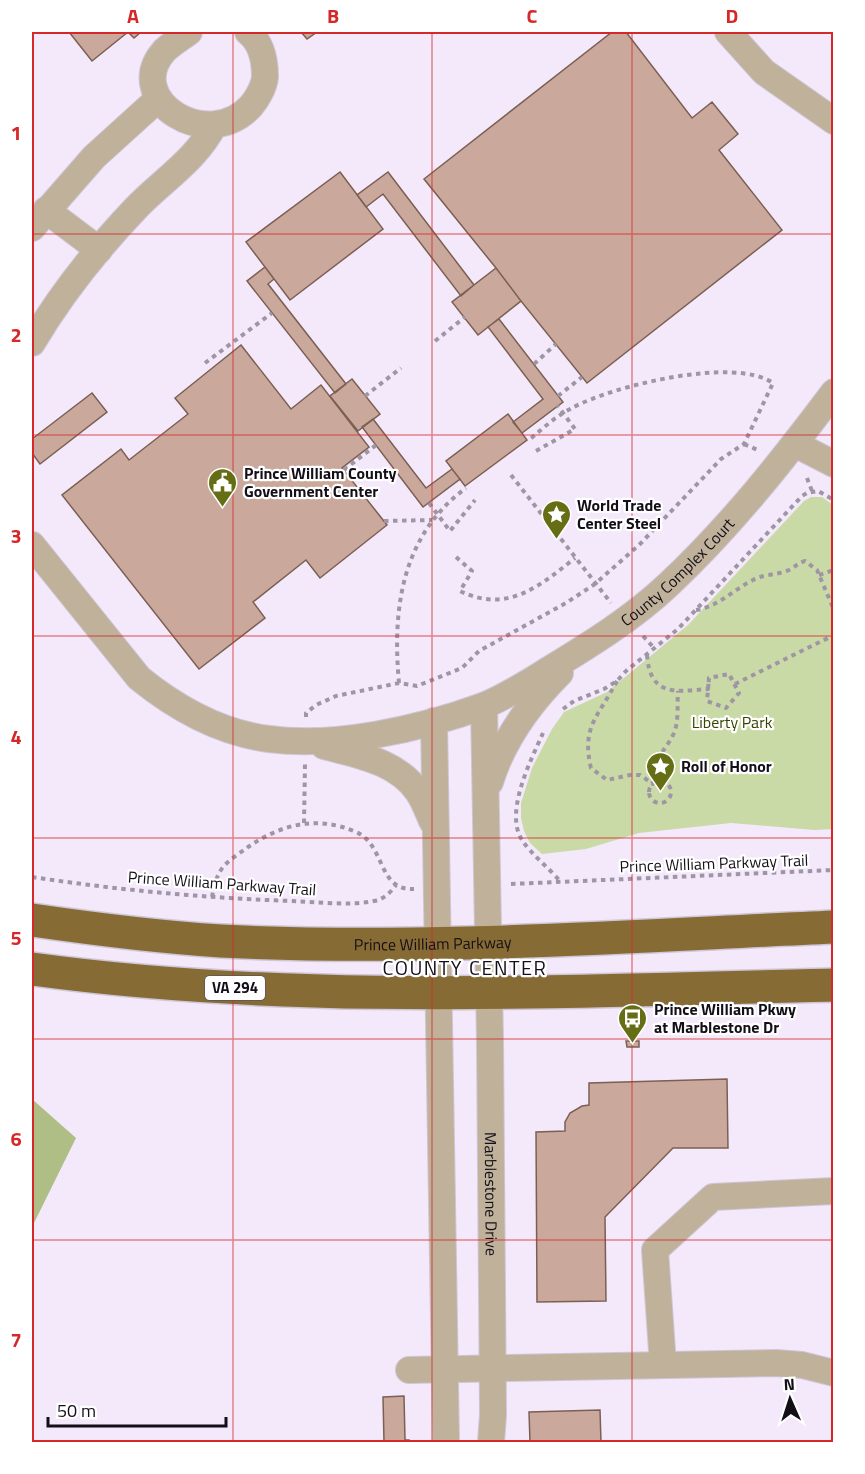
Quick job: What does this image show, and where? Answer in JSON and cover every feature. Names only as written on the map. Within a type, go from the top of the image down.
[{"type":"highway","name":"Prince William Parkway","points":[[32,920],[112,931],[294,944],[489,943],[834,927]]},
{"type":"highway","name":"VA 294","points":[[32,969],[97,978],[297,991],[490,993],[834,985]]},
{"type":"street","points":[[189,32],[165,50],[158,60],[154,72],[158,99],[168,110],[182,119],[196,124],[214,125],[230,121],[243,114],[255,101],[264,82],[265,64],[261,48],[248,32]]},
{"type":"street","points":[[728,32],[764,72],[834,121]]},
{"type":"street","points":[[99,250],[39,219],[94,157],[158,99]]},
{"type":"street","points":[[32,343],[53,309],[99,250],[136,208],[197,150],[214,125]]},
{"type":"street","name":"County Complex Court","points":[[306,741],[361,736],[434,721],[484,706],[528,683],[583,649],[668,586],[727,525],[795,444],[834,392]]},
{"type":"street","points":[[795,444],[834,464]]},
{"type":"street","points":[[32,545],[139,678],[160,695],[194,715],[223,727],[268,739],[306,741],[378,761],[398,772],[418,791],[436,830]]},
{"type":"street","points":[[486,814],[489,785],[495,766],[516,725],[546,687],[583,649]]},
{"type":"street","points":[[484,706],[489,943]]},
{"type":"street","points":[[434,721],[446,1443]]},
{"type":"street","name":"Marblestone Drive","points":[[489,943],[493,1368],[491,1443]]},
{"type":"street","points":[[663,1365],[655,1250],[713,1197],[834,1191]]},
{"type":"street","points":[[409,1370],[783,1363],[802,1365],[834,1374]]},
{"type":"path","points":[[205,363],[272,313]]},
{"type":"path","points":[[435,341],[465,318]]},
{"type":"path","points":[[534,364],[556,344]]},
{"type":"path","points":[[365,396],[400,368]]},
{"type":"path","points":[[304,823],[306,713],[316,705],[345,694],[399,683],[417,686],[462,668],[479,651],[566,603],[595,584],[640,544],[721,459],[744,444],[773,383],[758,376],[726,372],[676,376],[601,396],[563,413],[528,441]]},
{"type":"path","points":[[558,396],[582,377]]},
{"type":"path","points":[[536,451],[575,429],[557,405]]},
{"type":"path","points":[[344,470],[376,445]]},
{"type":"path","points":[[511,475],[595,584],[655,649]]},
{"type":"path","points":[[399,683],[396,634],[400,597],[418,545],[432,520],[466,488]]},
{"type":"path","points":[[653,784],[640,775],[607,780],[591,768],[587,750],[588,735],[617,681],[678,629],[802,496],[807,492],[818,491],[834,500]]},
{"type":"path","points":[[429,503],[450,531],[475,500]]},
{"type":"path","points":[[384,521],[432,520]]},
{"type":"path","points":[[456,557],[472,571],[460,591],[496,600],[521,595],[535,588],[575,558]]},
{"type":"path","points":[[695,610],[715,606],[726,595],[762,576],[789,570],[805,561],[811,564],[819,575],[834,610]]},
{"type":"path","points":[[819,575],[834,570]]},
{"type":"path","points":[[735,684],[834,635]]},
{"type":"path","points":[[647,655],[651,678],[662,687],[678,691],[708,689],[709,678]]},
{"type":"path","points":[[729,674],[735,684],[739,693],[726,708],[707,701],[709,678],[729,674]]},
{"type":"path","points":[[556,717],[562,709],[574,701],[617,681]]},
{"type":"path","points":[[653,784],[663,781],[670,786],[671,792],[668,800],[658,803],[651,798],[649,792],[653,784],[655,764],[674,733],[678,691]]},
{"type":"path","points":[[545,731],[531,760],[518,799],[515,818],[522,841],[560,881]]},
{"type":"path","points":[[212,897],[220,872],[237,856],[266,837],[304,823],[325,824],[358,832],[373,846],[388,879],[405,889]]},
{"type":"path","name":"Prince William Parkway Trail","points":[[524,883],[834,870]]},
{"type":"path","name":"Prince William Parkway Trail","points":[[32,876],[110,887],[212,897],[365,902],[380,899],[390,893],[396,885]]},
{"type":"green space","name":"Liberty Park","points":[[811,497],[822,497],[833,505],[833,829],[814,830],[731,823],[639,833],[586,849],[542,854],[530,843],[524,831],[521,803],[532,768],[552,729],[564,712],[607,692],[688,625],[804,501]]},
{"type":"green space","points":[[32,1099],[76,1138],[32,1227]]},
{"type":"building","points":[[69,32],[128,32],[92,61]]},
{"type":"building","points":[[128,32],[141,32],[134,38]]},
{"type":"building","points":[[301,32],[317,32],[307,39]]},
{"type":"building","points":[[612,32],[626,32],[692,118],[712,102],[738,134],[719,150],[782,230],[587,383],[521,301],[478,335],[452,302],[496,268],[424,179]]},
{"type":"building","points":[[340,172],[383,229],[290,300],[246,242]]},
{"type":"building","points":[[388,172],[474,285],[461,296],[383,194],[366,207],[357,195]]},
{"type":"building","points":[[265,267],[274,279],[268,284],[346,384],[335,393],[247,281]]},
{"type":"building","points":[[496,268],[521,301],[478,335],[452,302]]},
{"type":"building","points":[[499,319],[563,402],[522,433],[513,422],[543,399],[488,327]]},
{"type":"building","name":"Prince William County Government Center","points":[[241,345],[291,409],[321,385],[369,447],[342,468],[387,525],[320,578],[306,560],[253,602],[265,618],[199,669],[62,495],[121,449],[129,460],[188,414],[175,398]]},
{"type":"building","points":[[352,379],[380,414],[358,431],[330,396]]},
{"type":"building","points":[[92,393],[107,412],[40,464],[32,453],[32,439]]},
{"type":"building","points":[[508,414],[527,440],[465,486],[446,461]]},
{"type":"building","points":[[373,419],[426,488],[452,469],[460,479],[423,507],[362,427]]},
{"type":"building","points":[[626,1041],[639,1041],[639,1047],[627,1047]]},
{"type":"building","points":[[727,1079],[728,1148],[673,1148],[605,1217],[606,1301],[537,1302],[536,1132],[565,1131],[565,1122],[570,1113],[589,1105],[589,1083]]},
{"type":"building","points":[[404,1396],[405,1440],[409,1442],[384,1442],[383,1397]]},
{"type":"building","points":[[600,1410],[601,1442],[530,1442],[529,1412]]},
{"type":"place","name":"Prince William County Government Center","points":[[223,508]]},
{"type":"place","name":"World Trade Center Steel","points":[[556,540]]},
{"type":"place","name":"Roll of Honor","points":[[660,792]]},
{"type":"place","name":"Prince William Pkwy at Marblestone Dr","points":[[633,1044]]},
{"type":"district","name":"COUNTY CENTER","points":[[465,968]]}]
